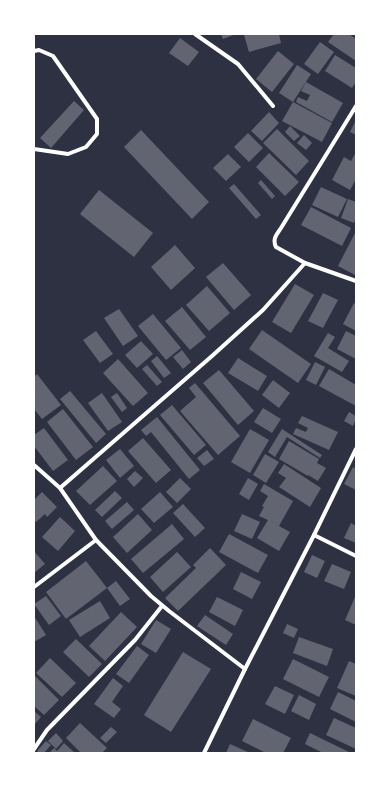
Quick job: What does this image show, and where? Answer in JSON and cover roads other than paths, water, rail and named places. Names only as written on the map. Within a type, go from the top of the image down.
[{"type":"street","points":[[196,34],[238,64],[273,106]]},
{"type":"street","points":[[34,51],[40,50],[53,56],[97,119],[97,134],[86,147],[68,154],[34,149]]},
{"type":"street","points":[[356,106],[275,237],[276,247],[305,263],[356,281]]},
{"type":"street","points":[[60,488],[263,310],[305,263]]},
{"type":"street","points":[[204,753],[245,669],[314,536],[356,449]]},
{"type":"street","points":[[34,465],[60,488],[96,540],[151,596],[245,669]]},
{"type":"street","points":[[314,536],[356,556]]},
{"type":"street","points":[[34,588],[96,540]]},
{"type":"street","points":[[34,749],[47,730],[135,640],[162,606]]}]
